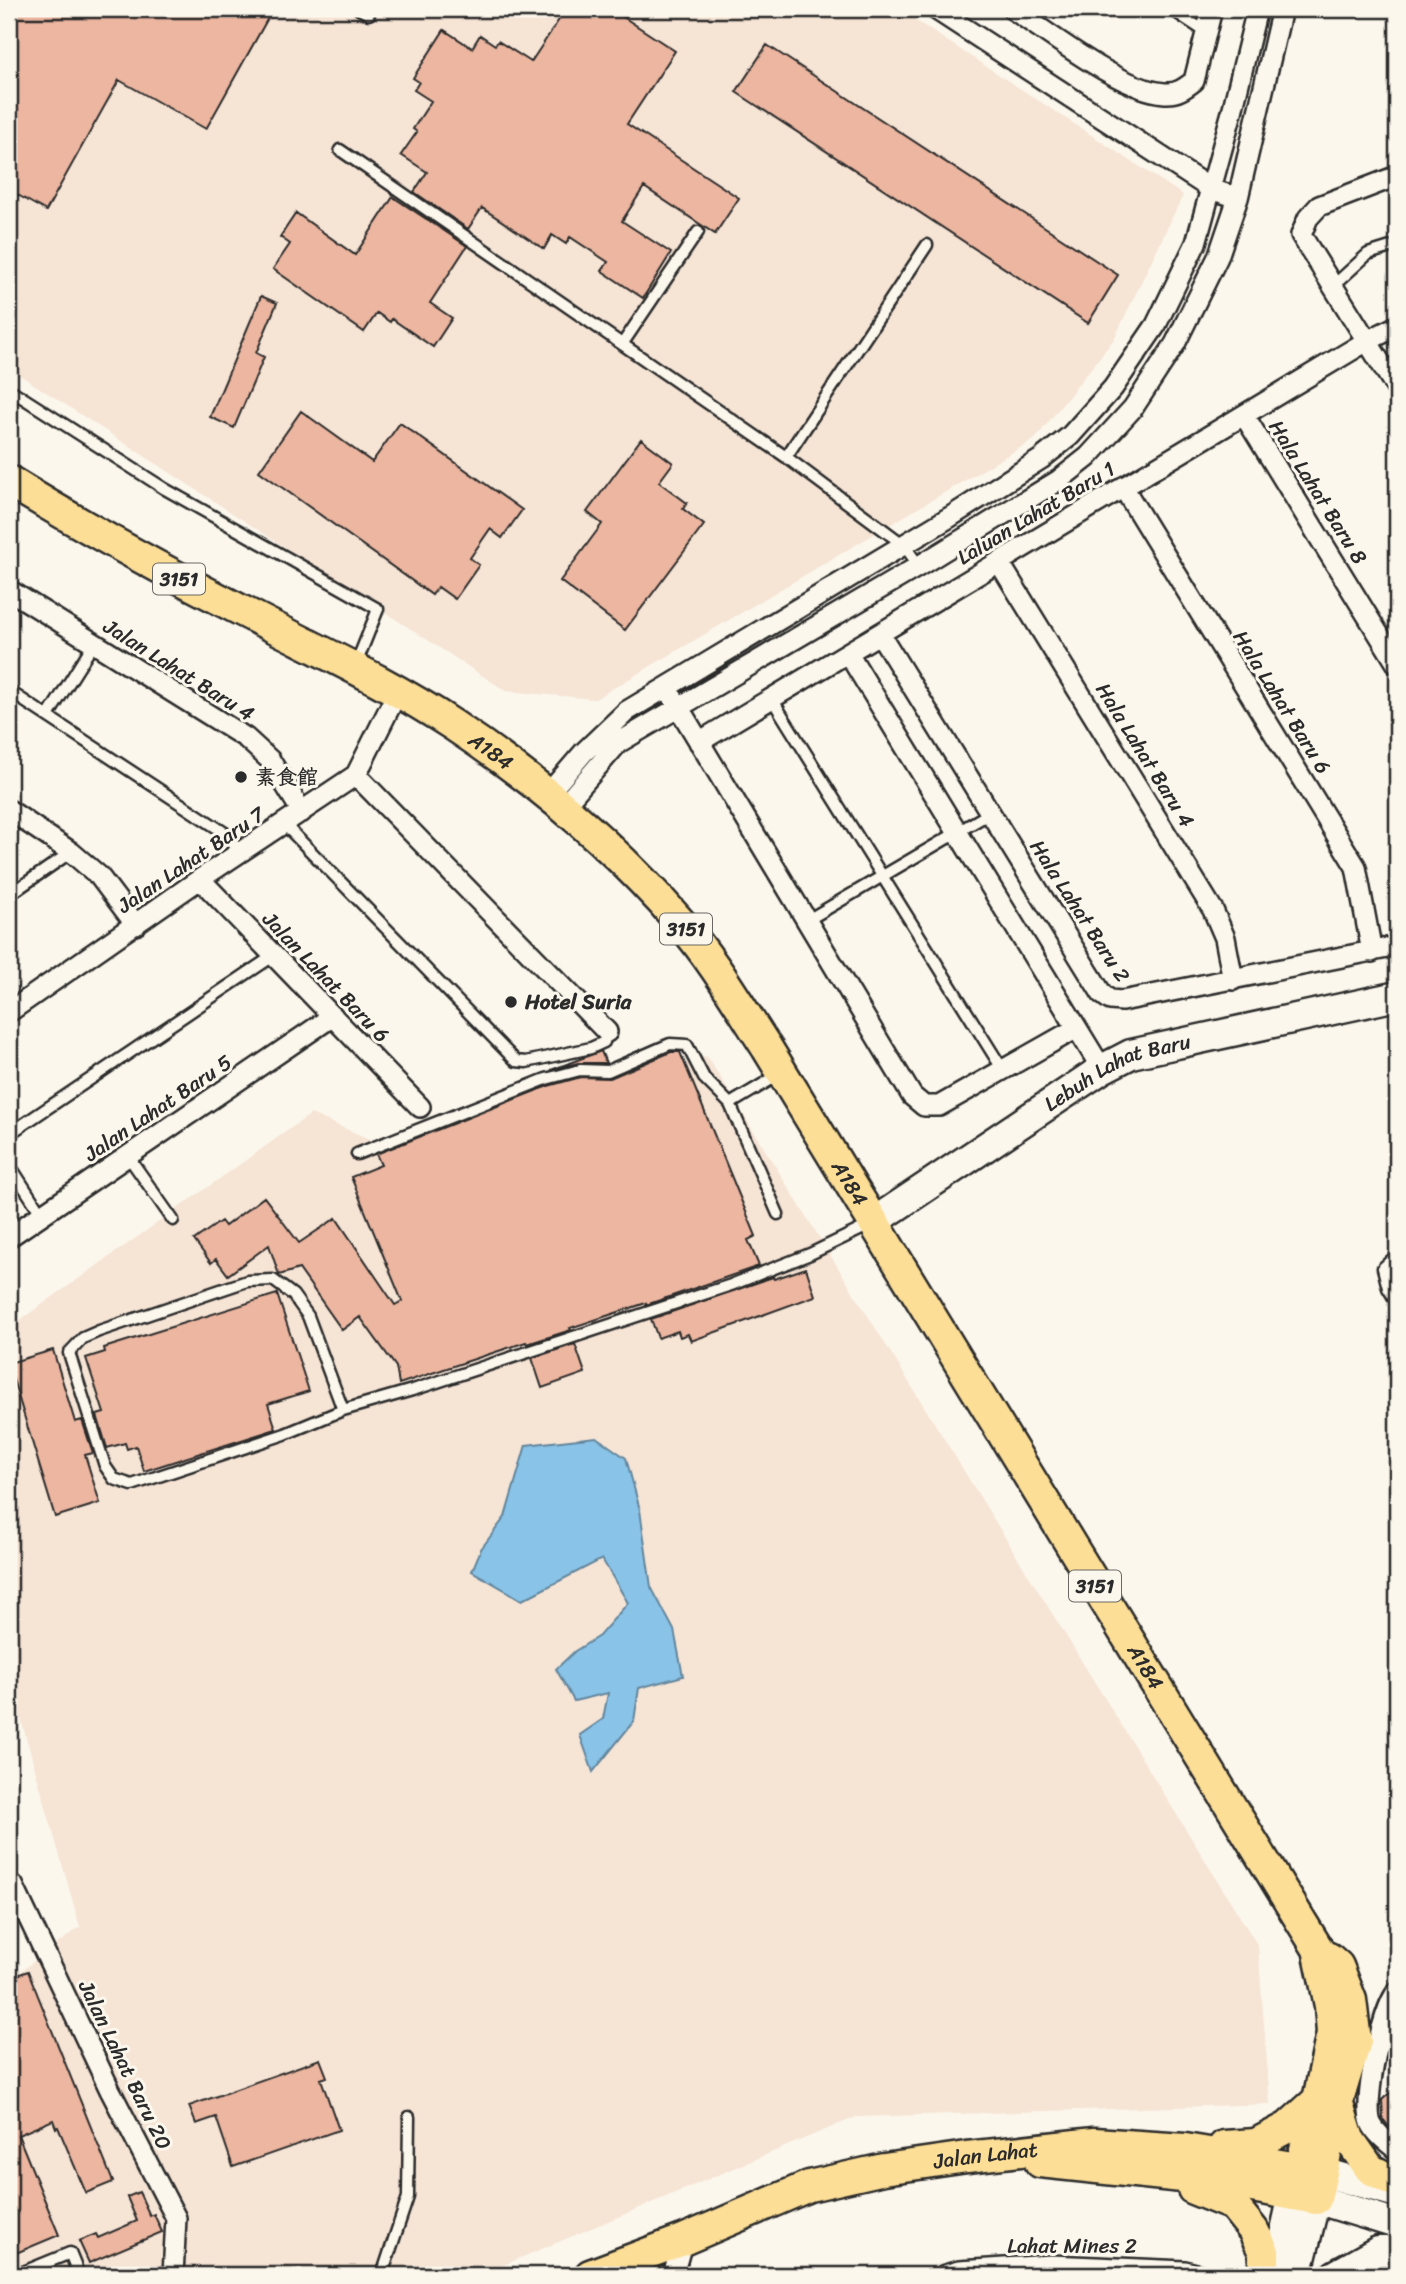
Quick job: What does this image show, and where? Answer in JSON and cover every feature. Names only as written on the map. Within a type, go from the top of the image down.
[{"type":"main road","name":"A184","points":[[9,481],[137,557],[398,691],[505,761],[603,843],[680,922],[733,995],[1318,1949],[1330,2006],[1332,2033],[1328,2102],[1308,2184]]},
{"type":"main road","points":[[1185,2149],[1256,2144],[1328,2102],[1370,2169],[1397,2183]]},
{"type":"main road","name":"Jalan Lahat","points":[[590,2275],[683,2240],[809,2186],[884,2169],[967,2157],[1094,2143],[1185,2149],[1308,2184]]},
{"type":"main road","points":[[967,2157],[1220,2181],[1308,2184]]},
{"type":"main road","points":[[1154,2173],[1233,2205],[1264,2252],[1264,2275]]},
{"type":"street","points":[[935,9],[1210,189],[1238,198]]},
{"type":"street","points":[[1012,9],[1118,79],[1165,93],[1181,92],[1194,82],[1212,9]]},
{"type":"street","points":[[555,802],[583,752],[627,711],[904,545],[1041,459],[1070,436],[1114,388],[1156,325],[1196,243],[1257,9]]},
{"type":"street","points":[[555,802],[618,743],[919,566],[1059,480],[1088,457],[1133,408],[1175,344],[1219,257],[1238,198],[1282,9]]},
{"type":"street","points":[[1397,176],[1339,196],[1319,206],[1308,218],[1301,235],[1397,389]]},
{"type":"street","name":"Laluan Lahat Baru 1","points":[[699,743],[1367,341],[1397,326]]},
{"type":"street","name":"Hala Lahat Baru 8","points":[[1244,415],[1397,664]]},
{"type":"street","name":"Hala Lahat Baru 6","points":[[1123,487],[1356,867],[1372,952]]},
{"type":"street","name":"Hala Lahat Baru 4","points":[[999,562],[1213,910],[1225,938],[1233,980]]},
{"type":"street","name":"Jalan Lahat Baru 4","points":[[9,590],[246,738],[270,760],[302,812]]},
{"type":"street","name":"Hala Lahat Baru 2","points":[[880,634],[1102,994],[1110,1000],[1122,1001],[1397,946]]},
{"type":"street","points":[[848,653],[1102,1069]]},
{"type":"street","points":[[667,688],[912,1096],[925,1106],[939,1106],[1077,1028]]},
{"type":"street","name":"Jalan Lahat Baru 7","points":[[9,1012],[200,879],[356,775],[398,691]]},
{"type":"street","points":[[356,775],[607,1032]]},
{"type":"street","points":[[9,810],[71,852],[99,876],[136,925]]},
{"type":"street","name":"Jalan Lahat Baru 6","points":[[200,879],[419,1107]]},
{"type":"street","name":"Lebuh Lahat Baru","points":[[872,1223],[1102,1069],[1131,1054],[1397,996]]},
{"type":"street","name":"Jalan Lahat Baru 5","points":[[9,1237],[333,1016]]},
{"type":"street","name":"Jalan Lahat Baru 20","points":[[9,1881],[116,2104],[176,2218],[173,2275]]},
{"type":"street","points":[[1397,1992],[1386,2014],[1375,2057],[1369,2113],[1372,2125],[1397,2150]]},
{"type":"street","points":[[1275,2275],[1308,2184]]},
{"type":"street","points":[[1297,2275],[1308,2184]]},
{"type":"street","name":"Jalan Lahat","points":[[1308,2184],[1397,2193]]},
{"type":"street","name":"Jalan Lahat","points":[[1308,2184],[1397,2224]]},
{"type":"street","points":[[673,2275],[683,2240]]},
{"type":"street","points":[[1335,2275],[1378,2251],[1397,2250]]},
{"type":"street","name":"Lahat Mines 2","points":[[945,2275],[959,2271],[1049,2270],[1185,2270],[1199,2275]]},
{"type":"lane","points":[[359,9],[369,14]]},
{"type":"lane","points":[[1171,9],[1206,32]]},
{"type":"lane","points":[[340,150],[786,457],[904,545],[919,566]]},
{"type":"lane","points":[[622,343],[698,232]]},
{"type":"lane","points":[[1333,286],[1368,254],[1397,245]]},
{"type":"lane","points":[[786,457],[927,246]]},
{"type":"lane","points":[[9,389],[165,489],[378,608],[354,669]]},
{"type":"lane","points":[[48,716],[94,643]]},
{"type":"lane","points":[[9,691],[225,833],[240,852]]},
{"type":"lane","points":[[772,699],[1003,1070]]},
{"type":"lane","points":[[806,921],[990,813]]},
{"type":"lane","points":[[284,824],[516,1061],[526,1062],[591,1048],[604,1042],[607,1032]]},
{"type":"lane","points":[[9,895],[71,852]]},
{"type":"lane","points":[[9,1134],[273,956]]},
{"type":"lane","points":[[357,1154],[546,1079],[580,1070],[608,1071],[670,1044],[687,1045],[704,1078],[730,1104],[778,1214]]},
{"type":"lane","points":[[730,1104],[781,1073]]},
{"type":"lane","points":[[128,1156],[173,1220]]},
{"type":"lane","points":[[9,1164],[43,1215]]},
{"type":"lane","points":[[343,1410],[308,1316],[293,1295],[273,1280],[247,1281],[99,1331],[83,1338],[69,1353],[105,1466],[114,1479],[132,1485],[285,1434],[343,1410],[429,1385],[731,1285],[810,1254],[872,1223]]},
{"type":"lane","points":[[1397,1255],[1383,1268],[1388,1288],[1397,1303]]},
{"type":"lane","points":[[382,2275],[408,2197],[409,2117]]},
{"type":"lane","points":[[16,2275],[70,2253],[79,2275]]},
{"type":"shaded area","points":[[9,9],[898,9],[1183,195],[1114,339],[1035,439],[595,699],[506,691],[9,368]]},
{"type":"shaded area","points":[[707,1056],[1258,1946],[1270,2104],[856,2117],[480,2275],[36,2275],[9,2261],[9,1980],[80,1927],[9,1677],[9,1328],[311,1114],[409,1156]]},
{"type":"water","points":[[596,1437],[626,1458],[640,1510],[651,1587],[674,1630],[683,1676],[639,1688],[634,1721],[593,1772],[580,1735],[603,1719],[608,1693],[574,1701],[556,1669],[575,1651],[599,1636],[628,1603],[602,1559],[522,1600],[472,1571],[481,1549],[505,1517],[526,1445]]},
{"type":"building","points":[[9,9],[273,9],[206,129],[119,80],[46,211],[9,190]]},
{"type":"building","points":[[566,9],[611,9],[675,51],[627,124],[739,198],[715,234],[644,187],[622,221],[671,253],[643,298],[602,271],[608,262],[570,237],[566,244],[552,235],[544,249],[482,208],[468,229],[414,192],[427,172],[401,155],[417,132],[413,129],[431,101],[414,90],[419,82],[413,78],[444,30],[472,48],[480,35],[495,45],[498,41],[531,62]]},
{"type":"building","points":[[767,45],[1118,275],[1088,323],[736,92]]},
{"type":"building","points":[[393,197],[467,246],[430,303],[452,318],[433,347],[392,319],[390,322],[377,313],[364,332],[273,269],[290,244],[280,237],[296,213],[355,255]]},
{"type":"building","points":[[261,296],[277,303],[256,353],[264,357],[234,428],[210,417]]},
{"type":"building","points":[[301,411],[372,462],[400,423],[522,510],[502,538],[490,529],[470,558],[479,565],[455,599],[438,587],[432,595],[259,471]]},
{"type":"building","points":[[641,439],[673,463],[659,482],[687,503],[683,509],[704,525],[625,630],[560,581],[602,524],[587,512]]},
{"type":"building","points":[[601,1051],[606,1063],[578,1063],[551,1070]]},
{"type":"building","points":[[671,1052],[680,1052],[756,1236],[748,1240],[759,1266],[570,1328],[571,1330],[399,1384],[396,1367],[360,1317],[342,1330],[299,1269],[279,1275],[269,1245],[228,1275],[216,1259],[211,1263],[194,1240],[221,1221],[225,1226],[264,1197],[299,1243],[336,1218],[395,1305],[402,1301],[351,1177],[381,1165],[376,1154],[548,1086],[581,1077],[610,1078]]},
{"type":"building","points":[[806,1268],[815,1296],[691,1341],[688,1334],[680,1337],[678,1331],[658,1338],[651,1319]]},
{"type":"building","points":[[277,1294],[309,1391],[268,1404],[276,1429],[144,1471],[136,1446],[127,1449],[125,1443],[107,1448],[97,1415],[104,1413],[86,1358],[105,1352],[104,1348]]},
{"type":"building","points":[[575,1344],[585,1373],[542,1388],[532,1358]]},
{"type":"building","points":[[53,1350],[75,1422],[82,1420],[93,1453],[85,1455],[100,1503],[55,1517],[9,1366],[9,1363]]},
{"type":"building","points":[[28,1971],[113,2182],[86,2193],[53,2120],[18,2135],[59,2235],[9,2256],[9,1978]]},
{"type":"building","points":[[320,2059],[327,2077],[321,2079],[339,2130],[233,2167],[216,2117],[196,2124],[189,2106]]},
{"type":"building","points":[[1397,2086],[1397,2122],[1390,2128],[1383,2119],[1382,2100]]},
{"type":"building","points":[[139,2192],[150,2216],[154,2214],[162,2232],[89,2263],[79,2241],[96,2234],[98,2238],[137,2221],[127,2197]]},
{"type":"place","name":"素食館","points":[[241,777]]},
{"type":"place","name":"Hotel Suria","points":[[511,1002]]}]
